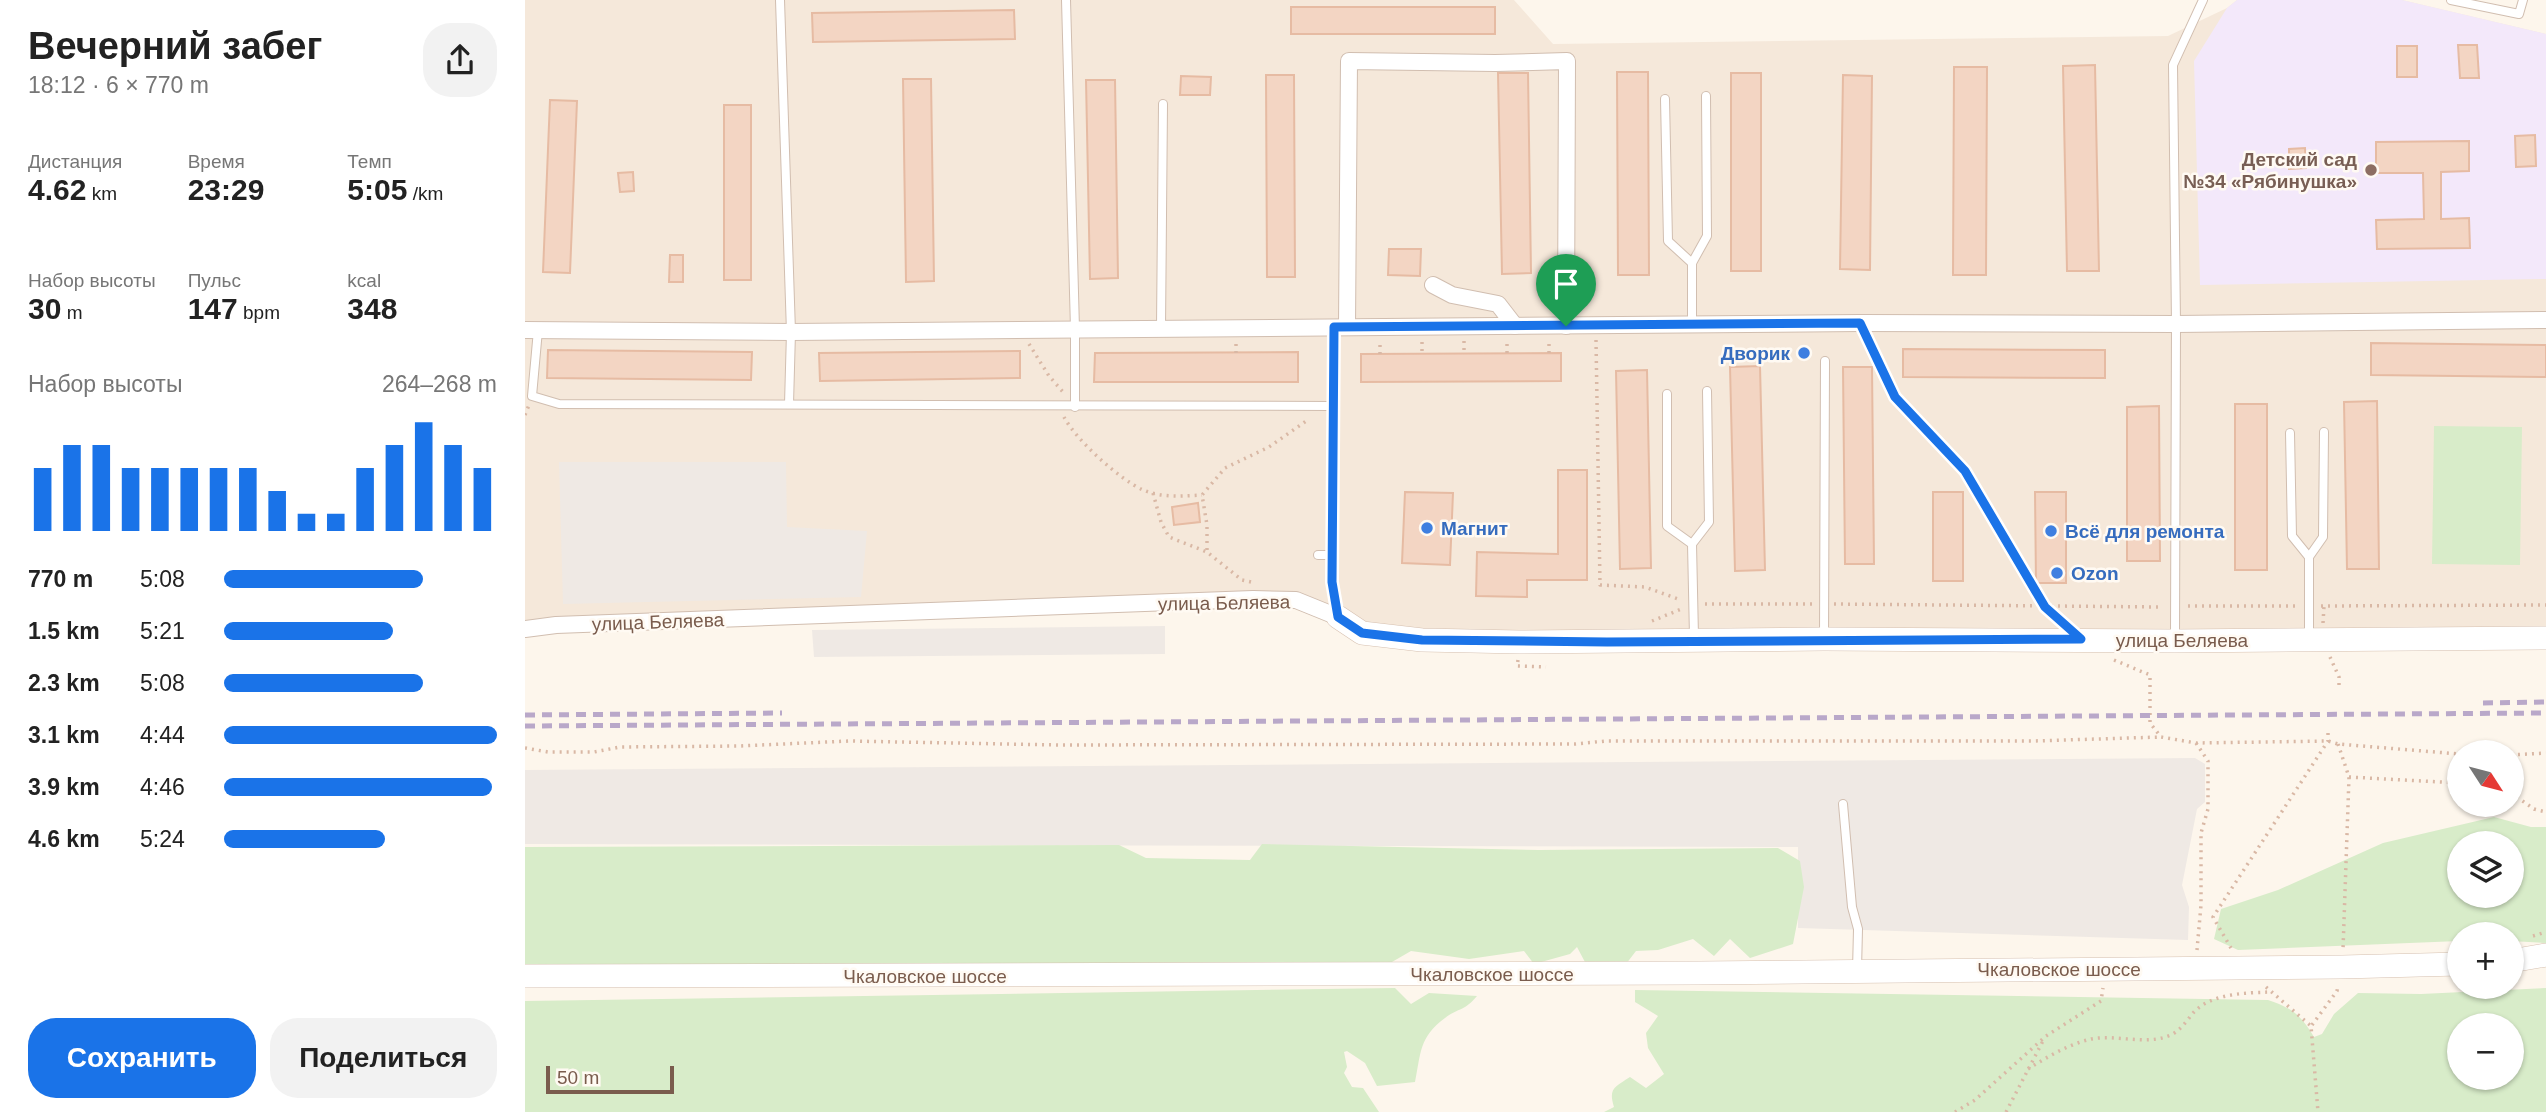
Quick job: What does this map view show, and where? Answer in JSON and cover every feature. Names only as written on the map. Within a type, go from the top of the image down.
[{"type":"street","points":[[1341,326],[1349,61],[1567,61],[1566,326]]},
{"type":"street","points":[[1433,285],[1452,295],[1497,304],[1515,326]]},
{"type":"street","points":[[531,330],[791,332],[1341,326],[2176,324],[2546,320]]},
{"type":"street","name":"улица Беляева","points":[[525,629],[556,625],[1253,599],[1296,600],[1338,617],[1362,633],[1422,640],[1695,642],[1825,639],[2175,641],[2546,638]]},
{"type":"street","points":[[2524,959],[2546,955]]},
{"type":"street","points":[[2524,961],[2546,961]]},
{"type":"street","name":"Чкаловское шоссе","points":[[525,976],[1028,976],[2195,969],[2447,964]]},
{"type":"lane","points":[[780,0],[791,332],[789,404]]},
{"type":"lane","points":[[1066,0],[1075,407]]},
{"type":"lane","points":[[2175,641],[2176,324],[2173,65],[2203,0]]},
{"type":"lane","points":[[2451,0],[2519,14],[2523,0]]},
{"type":"lane","points":[[1692,325],[1692,263],[1707,236],[1706,96]]},
{"type":"lane","points":[[1665,99],[1668,241],[1692,263]]},
{"type":"lane","points":[[1161,328],[1163,104]]},
{"type":"lane","points":[[1338,617],[1332,582],[1332,406],[1341,326]]},
{"type":"lane","points":[[531,330],[532,397],[559,404],[1332,406]]},
{"type":"lane","points":[[1825,360],[1825,639]]},
{"type":"lane","points":[[1695,642],[1692,544],[1709,522],[1707,391]]},
{"type":"lane","points":[[1667,394],[1667,526],[1692,544]]},
{"type":"lane","points":[[2309,639],[2309,557],[2323,537],[2324,432]]},
{"type":"lane","points":[[2290,433],[2292,536],[2309,557]]},
{"type":"lane","points":[[1318,555],[1332,555]]},
{"type":"lane","points":[[1843,804],[1852,907],[1858,929],[1857,970]]},
{"type":"path","points":[[1860,323],[1895,397],[1965,471],[2045,607],[2081,639]]},
{"type":"path","points":[[1595,326],[1601,585],[1646,587],[1693,604],[2045,607],[2546,605]]},
{"type":"path","points":[[1022,329],[1049,376],[1064,394],[1064,418],[1085,446],[1143,490],[1168,496],[1202,495]]},
{"type":"path","points":[[1153,492],[1161,522],[1169,537],[1207,552]]},
{"type":"path","points":[[1650,621],[1693,604]]},
{"type":"path","points":[[2113,659],[2123,666],[2150,675],[2150,723],[2161,737]]},
{"type":"path","points":[[2339,677],[2339,688]]},
{"type":"path","points":[[2311,1026],[2244,968],[2213,917],[2328,741],[2328,730]]},
{"type":"path","points":[[525,748],[548,752],[594,752],[620,747],[739,746],[849,741],[1059,745],[1575,744],[1606,741],[2033,741],[2161,737],[2196,744],[2328,741],[2447,753]]},
{"type":"path","points":[[2195,969],[2200,905],[2201,833],[2208,809],[2208,761],[2196,744]]},
{"type":"path","points":[[2318,1112],[2311,1026],[2337,991],[2342,967],[2349,777],[2338,744]]},
{"type":"path","points":[[2524,754],[2546,753]]},
{"type":"path","points":[[2349,777],[2447,782]]},
{"type":"path","points":[[2524,802],[2534,809],[2546,812]]},
{"type":"path","points":[[1955,1112],[1975,1100],[2046,1036],[2101,1001],[2106,969]]},
{"type":"path","points":[[2028,1069],[2055,1053],[2092,1039],[2154,1039],[2172,1034],[2195,1010],[2217,999],[2241,993],[2272,992]]},
{"type":"path","points":[[2006,1112],[2046,1036]]},
{"type":"shaded area","points":[[525,0],[1514,0],[1553,44],[2168,36],[2227,8],[2237,0],[2402,0],[2546,34],[2546,638],[1362,633],[1296,600],[525,629]]},
{"type":"shaded area","name":"Детский сад №34 «Рябинушка»","points":[[2237,0],[2402,0],[2546,34],[2546,279],[2200,285],[2194,61],[2227,8]]},
{"type":"shaded area","points":[[559,462],[786,462],[787,527],[867,531],[861,597],[563,604]]},
{"type":"shaded area","points":[[1165,626],[1165,654],[814,657],[812,630]]},
{"type":"shaded area","points":[[2195,758],[2205,764],[2205,802],[2197,809],[2182,885],[2189,907],[2188,940],[1798,928],[1798,847],[525,844],[525,770]]},
{"type":"green space","points":[[2434,426],[2522,427],[2520,565],[2432,564]]},
{"type":"green space","points":[[2494,817],[2531,827],[2546,827],[2546,943],[2524,942],[2524,922],[2447,922],[2447,941],[2238,950],[2214,939],[2221,909],[2278,890],[2383,843]]},
{"type":"green space","points":[[1262,844],[1539,850],[1778,848],[1800,861],[1804,887],[1793,944],[1750,958],[1730,939],[1714,956],[1693,939],[1658,950],[1636,951],[1626,964],[1586,964],[1577,947],[1570,954],[1534,964],[1524,951],[1469,959],[1411,951],[1385,966],[525,970],[525,847],[1119,845],[1146,858],[1250,860]]},
{"type":"green space","points":[[1395,988],[1411,1004],[1429,993],[1477,996],[1430,1032],[1420,1054],[1415,1082],[1377,1086],[1365,1063],[1347,1051],[1344,1052],[1347,1067],[1344,1073],[1352,1087],[1363,1088],[1379,1112],[525,1112],[525,1001]]},
{"type":"green space","points":[[2546,988],[2546,1112],[1604,1112],[1614,1107],[1612,1092],[1620,1083],[1630,1077],[1646,1088],[1664,1074],[1648,1048],[1646,1033],[1658,1016],[1635,1002],[1635,990],[2268,1000],[2295,1013],[2314,1037],[2322,1034],[2334,1014],[2358,993],[2447,993],[2447,999],[2524,999],[2524,989]]},
{"type":"building","points":[[1291,7],[1495,7],[1495,34],[1291,34]]},
{"type":"building","points":[[1014,10],[1015,39],[813,42],[812,13]]},
{"type":"building","points":[[2458,45],[2477,45],[2479,78],[2460,78]]},
{"type":"building","points":[[2397,46],[2417,46],[2417,77],[2397,77]]},
{"type":"building","points":[[2095,65],[2099,271],[2067,271],[2063,66]]},
{"type":"building","points":[[1954,67],[1987,67],[1986,275],[1953,275]]},
{"type":"building","points":[[1617,72],[1648,72],[1649,275],[1618,275]]},
{"type":"building","points":[[1498,73],[1528,73],[1531,273],[1502,274]]},
{"type":"building","points":[[1731,73],[1761,73],[1761,271],[1731,271]]},
{"type":"building","points":[[1266,75],[1294,75],[1295,277],[1267,277]]},
{"type":"building","points":[[1843,75],[1872,76],[1870,270],[1840,269]]},
{"type":"building","points":[[1181,76],[1211,77],[1210,95],[1180,95]]},
{"type":"building","points":[[903,79],[931,79],[934,281],[906,282]]},
{"type":"building","points":[[1086,80],[1115,80],[1118,278],[1090,279]]},
{"type":"building","points":[[550,100],[577,101],[570,273],[543,272]]},
{"type":"building","points":[[724,105],[751,105],[751,280],[724,280]]},
{"type":"building","points":[[2535,135],[2536,166],[2516,167],[2515,136]]},
{"type":"building","points":[[2469,141],[2469,171],[2441,172],[2441,219],[2469,218],[2470,248],[2377,249],[2376,220],[2424,219],[2423,173],[2376,173],[2376,142]]},
{"type":"building","points":[[2305,148],[2306,168],[2289,169],[2289,149]]},
{"type":"building","points":[[633,172],[634,191],[620,192],[618,173]]},
{"type":"building","points":[[1389,249],[1421,249],[1420,276],[1388,275]]},
{"type":"building","points":[[670,255],[683,255],[683,282],[669,282]]},
{"type":"building","points":[[2371,343],[2546,345],[2546,377],[2371,375]]},
{"type":"building","points":[[1903,349],[2105,350],[2105,378],[1903,377]]},
{"type":"building","points":[[548,350],[752,352],[751,380],[547,378]]},
{"type":"building","points":[[1020,351],[1020,378],[820,381],[819,353]]},
{"type":"building","points":[[1298,352],[1298,382],[1094,382],[1095,353]]},
{"type":"building","points":[[1561,353],[1561,381],[1361,382],[1361,354]]},
{"type":"building","points":[[1760,366],[1765,570],[1735,571],[1730,367]]},
{"type":"building","points":[[1843,367],[1872,367],[1874,564],[1845,564]]},
{"type":"building","points":[[1647,370],[1651,568],[1620,569],[1616,371]]},
{"type":"building","points":[[2377,401],[2379,569],[2347,569],[2344,402]]},
{"type":"building","points":[[2235,404],[2267,404],[2267,570],[2235,570]]},
{"type":"building","points":[[2159,406],[2160,561],[2127,561],[2127,407]]},
{"type":"building","points":[[1558,470],[1587,470],[1587,580],[1527,580],[1527,597],[1476,596],[1477,552],[1558,554]]},
{"type":"building","name":"Магнит","points":[[1405,492],[1453,493],[1450,565],[1402,563]]},
{"type":"building","points":[[1933,492],[1963,492],[1963,581],[1933,581]]},
{"type":"building","points":[[2035,492],[2066,492],[2066,583],[2036,583]]},
{"type":"building","points":[[1198,503],[1200,522],[1174,525],[1172,507]]},
{"type":"railway","points":[[2483,703],[2546,702]]},
{"type":"railway","points":[[525,715],[782,713]]},
{"type":"railway","points":[[525,726],[2546,713]]},
{"type":"place","name":"Детский сад №34 «Рябинушка»","points":[[2371,170]]},
{"type":"place","name":"Дворик","points":[[1804,353]]},
{"type":"place","name":"Магнит","points":[[1427,528]]},
{"type":"place","name":"Всё для ремонта","points":[[2051,531]]},
{"type":"place","name":"Ozon","points":[[2057,573]]},
{"type":"route","points":[[1860,323],[1895,397],[1965,471],[2045,607],[2081,639],[1695,642],[1422,640],[1362,633],[1338,617],[1332,582],[1334,327],[1566,326],[1860,323]]}]
